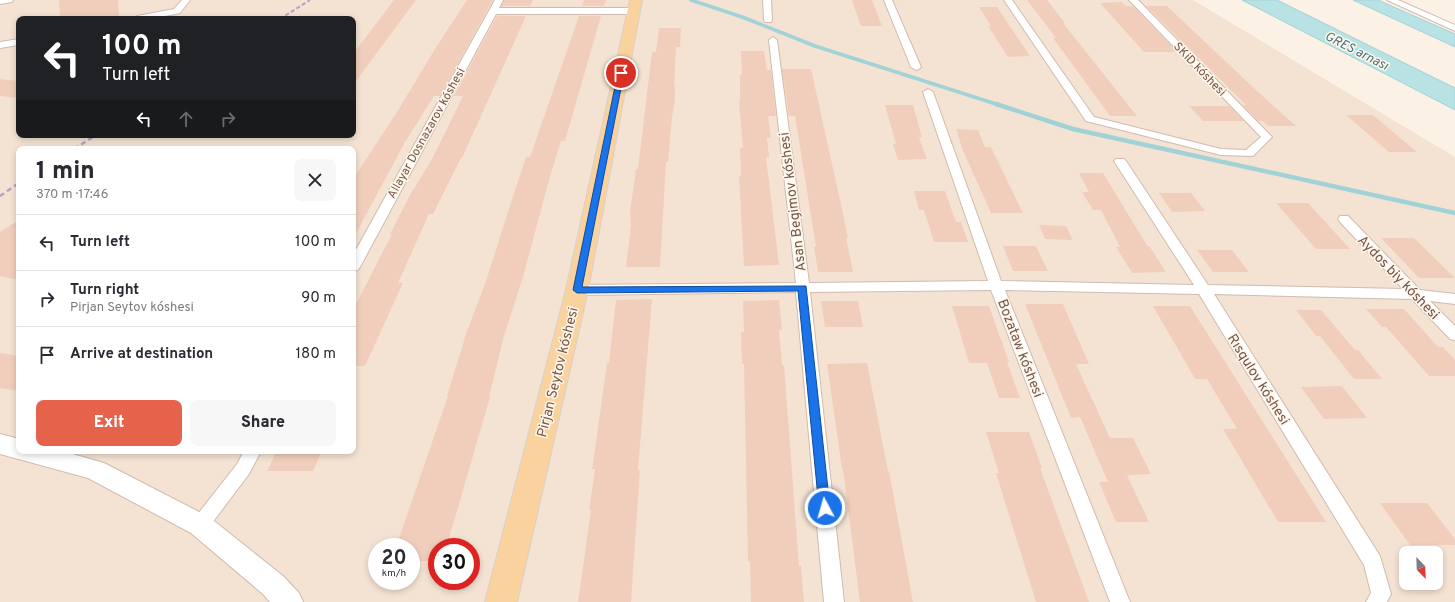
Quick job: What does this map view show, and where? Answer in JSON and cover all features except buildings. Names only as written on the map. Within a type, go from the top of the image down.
[{"type":"main road","name":"Pirjan Seytov kóshesi","points":[[501,602],[577,290],[634,5]]},
{"type":"street","points":[[0,2],[9,0]]},
{"type":"street","points":[[152,16],[177,11],[186,0]]},
{"type":"street","name":"Allayar Dosnazarov kóshesi","points":[[356,262],[499,0]]},
{"type":"street","points":[[767,0],[768,20]]},
{"type":"street","points":[[888,0],[916,67]]},
{"type":"street","name":"SKiD kóshesi","points":[[1008,0],[1090,119],[1221,152],[1249,154],[1267,137],[1133,0]]},
{"type":"street","points":[[1392,0],[1455,28]]},
{"type":"street","points":[[493,11],[634,5]]},
{"type":"street","name":"Asan Begimov kóshesi","points":[[773,40],[803,288],[834,602]]},
{"type":"street","points":[[0,45],[16,42]]},
{"type":"street","name":"Bozataw kóshesi","points":[[928,92],[996,286],[1120,602]]},
{"type":"street","name":"Rısqulov kóshesi","points":[[1120,161],[1204,290],[1373,562],[1381,594],[1376,602]]},
{"type":"street","name":"Aydos biy kóshesi","points":[[1344,219],[1455,335]]},
{"type":"street","points":[[577,290],[996,286],[1415,294],[1455,299]]},
{"type":"street","points":[[0,444],[16,449]]},
{"type":"street","points":[[35,454],[95,470],[200,525],[273,585],[289,602]]},
{"type":"street","points":[[200,525],[243,469],[251,454]]},
{"type":"shaded area","points":[[0,0],[1193,0],[1455,157],[1455,602],[0,602]]},
{"type":"water","name":"GRES arnası","points":[[1242,0],[1277,0],[1455,88],[1455,110]]},
{"type":"water","points":[[1353,0],[1378,0],[1455,34],[1455,47]]},
{"type":"waterway","points":[[691,0],[742,17],[815,46],[999,105]]},
{"type":"waterway","points":[[996,104],[1073,129],[1455,213]]},
{"type":"railway","points":[[285,16],[310,0]]},
{"type":"railway","points":[[79,146],[91,138]]},
{"type":"railway","points":[[0,196],[16,185]]},
{"type":"route","points":[[621,73],[577,290],[803,288],[825,508]]}]
